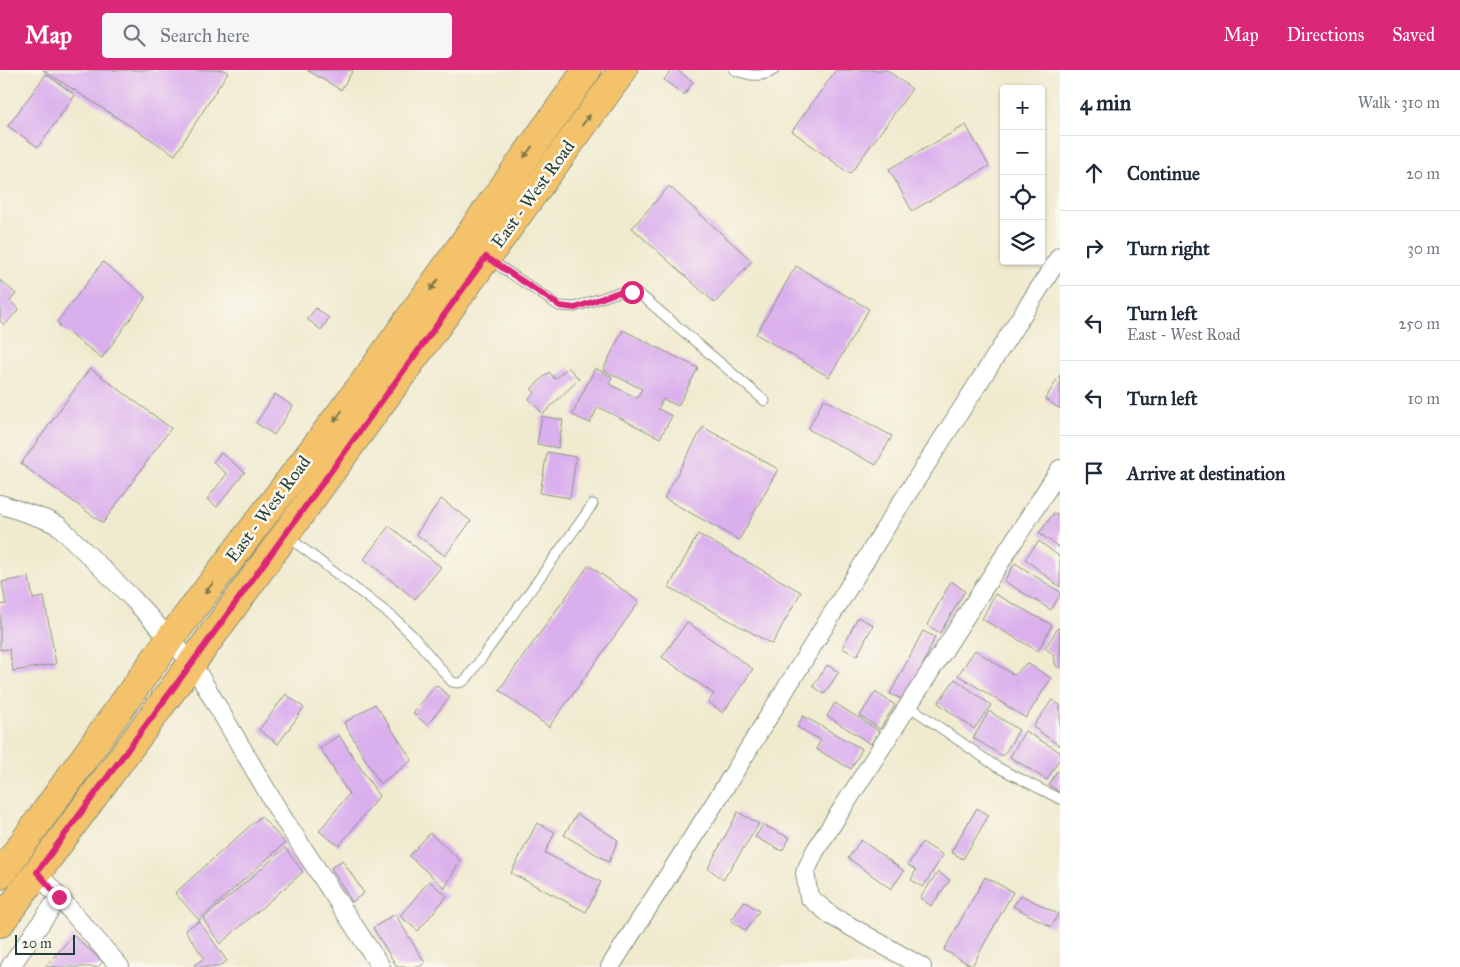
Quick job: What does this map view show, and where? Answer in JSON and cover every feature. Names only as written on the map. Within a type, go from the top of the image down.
[{"type":"main road","name":"East - West Road","points":[[0,875],[169,640],[365,381],[587,70]]},
{"type":"main road","name":"East - West Road","points":[[0,923],[192,663],[623,70]]},
{"type":"street","points":[[610,967],[730,779],[889,522],[1060,256]]},
{"type":"street","points":[[922,967],[832,916],[809,897],[805,874],[815,851],[1057,480]]},
{"type":"street","points":[[0,504],[59,526],[132,598],[192,663],[281,815],[380,967]]},
{"type":"street","points":[[37,872],[120,967]]},
{"type":"street","points":[[10,967],[59,897]]},
{"type":"lane","points":[[734,70],[752,76],[774,70]]},
{"type":"lane","points":[[486,257],[560,306],[575,308],[616,293],[632,292],[643,297],[766,401]]},
{"type":"lane","points":[[284,535],[393,617],[412,635],[452,682],[458,684],[468,677],[593,504]]},
{"type":"lane","points":[[909,706],[998,767],[1060,799]]},
{"type":"building","points":[[43,70],[224,70],[228,72],[175,155]]},
{"type":"building","points":[[307,70],[353,70],[341,90]]},
{"type":"building","points":[[671,70],[677,70],[693,82],[684,95],[664,80]]},
{"type":"building","points":[[836,70],[887,70],[912,89],[850,174],[792,131]]},
{"type":"building","points":[[46,74],[75,95],[38,147],[8,126]]},
{"type":"building","points":[[966,125],[989,166],[912,211],[889,169]]},
{"type":"building","points":[[669,186],[752,261],[715,303],[632,228]]},
{"type":"building","points":[[103,262],[146,297],[102,358],[59,326],[60,324],[57,322]]},
{"type":"building","points":[[796,266],[869,309],[829,377],[756,334]]},
{"type":"building","points":[[0,280],[16,294],[10,301],[19,309],[5,325],[0,321]]},
{"type":"building","points":[[316,308],[329,318],[321,330],[307,319]]},
{"type":"building","points":[[623,330],[698,368],[678,406],[663,399],[658,409],[672,416],[660,438],[598,407],[590,423],[572,415],[595,368],[612,377],[609,384],[637,398],[642,389],[603,370]]},
{"type":"building","points":[[568,367],[579,379],[543,414],[529,399],[535,392],[531,389],[549,372],[555,379]]},
{"type":"building","points":[[90,368],[171,428],[103,523],[21,464]]},
{"type":"building","points":[[1060,375],[1060,409],[1045,399]]},
{"type":"building","points":[[275,394],[293,406],[274,435],[256,423]]},
{"type":"building","points":[[824,399],[892,436],[876,465],[808,429]]},
{"type":"building","points":[[542,416],[563,420],[558,448],[537,444]]},
{"type":"building","points":[[703,427],[778,469],[739,540],[664,498]]},
{"type":"building","points":[[547,452],[576,457],[570,498],[540,493]]},
{"type":"building","points":[[221,453],[245,472],[217,507],[207,499],[227,474],[213,462]]},
{"type":"building","points":[[441,499],[471,521],[445,556],[416,534]]},
{"type":"building","points":[[1054,513],[1060,517],[1060,548],[1039,533]]},
{"type":"building","points":[[389,526],[441,567],[415,599],[364,559]]},
{"type":"building","points":[[698,534],[801,592],[772,644],[669,587]]},
{"type":"building","points":[[1039,541],[1060,557],[1060,587],[1025,559]]},
{"type":"building","points":[[1015,563],[1060,592],[1051,610],[1004,581]]},
{"type":"building","points":[[589,565],[639,602],[549,727],[499,690]]},
{"type":"building","points":[[29,577],[33,599],[44,597],[56,664],[13,671],[9,649],[0,650],[0,605],[6,604],[2,582]]},
{"type":"building","points":[[951,581],[965,591],[940,633],[927,625]]},
{"type":"building","points":[[995,594],[1052,625],[1038,651],[982,619]]},
{"type":"building","points":[[858,617],[873,625],[857,656],[842,648]]},
{"type":"building","points":[[687,622],[753,669],[723,713],[708,702],[714,694],[662,657]]},
{"type":"building","points":[[1058,628],[1060,629],[1060,668],[1056,666],[1053,654],[1045,648]]},
{"type":"building","points":[[923,631],[935,637],[907,701],[890,694]]},
{"type":"building","points":[[975,650],[1014,675],[1027,663],[1051,678],[1026,718],[958,675]]},
{"type":"building","points":[[827,665],[839,672],[824,694],[813,686]]},
{"type":"building","points":[[955,679],[991,705],[974,729],[938,703]]},
{"type":"building","points":[[436,685],[450,697],[427,725],[413,713]]},
{"type":"building","points":[[875,692],[895,705],[880,729],[860,716]]},
{"type":"building","points":[[286,694],[304,708],[278,744],[259,730]]},
{"type":"building","points":[[1052,700],[1060,705],[1060,746],[1033,727]]},
{"type":"building","points":[[835,703],[879,731],[871,744],[827,716]]},
{"type":"building","points":[[375,704],[412,760],[380,784],[344,723]]},
{"type":"building","points":[[989,711],[1019,730],[1003,756],[973,738]]},
{"type":"building","points":[[803,716],[862,749],[851,769],[816,749],[821,740],[797,727]]},
{"type":"building","points":[[1025,731],[1060,752],[1060,758],[1047,780],[1010,757]]},
{"type":"building","points":[[339,735],[379,796],[339,846],[319,831],[349,794],[320,748]]},
{"type":"building","points":[[1057,771],[1060,773],[1059,792],[1049,785]]},
{"type":"building","points":[[977,808],[989,815],[963,859],[951,852]]},
{"type":"building","points":[[738,812],[759,824],[723,880],[708,868]]},
{"type":"building","points":[[577,814],[618,840],[609,862],[564,835]]},
{"type":"building","points":[[261,816],[285,843],[199,920],[175,893]]},
{"type":"building","points":[[537,823],[555,832],[545,853],[601,882],[586,912],[511,873]]},
{"type":"building","points":[[763,825],[790,838],[782,851],[755,837]]},
{"type":"building","points":[[430,833],[460,860],[445,888],[409,856]]},
{"type":"building","points":[[861,840],[904,871],[891,889],[848,858]]},
{"type":"building","points":[[922,842],[943,855],[923,887],[911,880],[916,870],[908,865]]},
{"type":"building","points":[[285,848],[303,872],[220,944],[203,919]]},
{"type":"building","points":[[342,860],[364,893],[352,902],[331,868]]},
{"type":"building","points":[[938,872],[950,880],[931,906],[920,898]]},
{"type":"building","points":[[985,877],[1013,892],[972,966],[944,950]]},
{"type":"building","points":[[429,881],[447,896],[418,931],[400,916]]},
{"type":"building","points":[[1021,895],[1058,914],[1051,927],[1013,906]]},
{"type":"building","points":[[744,901],[759,911],[746,931],[731,921]]},
{"type":"building","points":[[395,914],[425,963],[419,967],[397,967],[373,928]]},
{"type":"building","points":[[199,921],[227,961],[218,967],[196,967],[194,965],[204,958],[185,930]]},
{"type":"building","points":[[73,935],[103,962],[98,967],[45,967]]},
{"type":"route","points":[[59,897],[37,872],[192,663],[486,257],[560,306],[575,308],[616,293],[632,292]]}]
